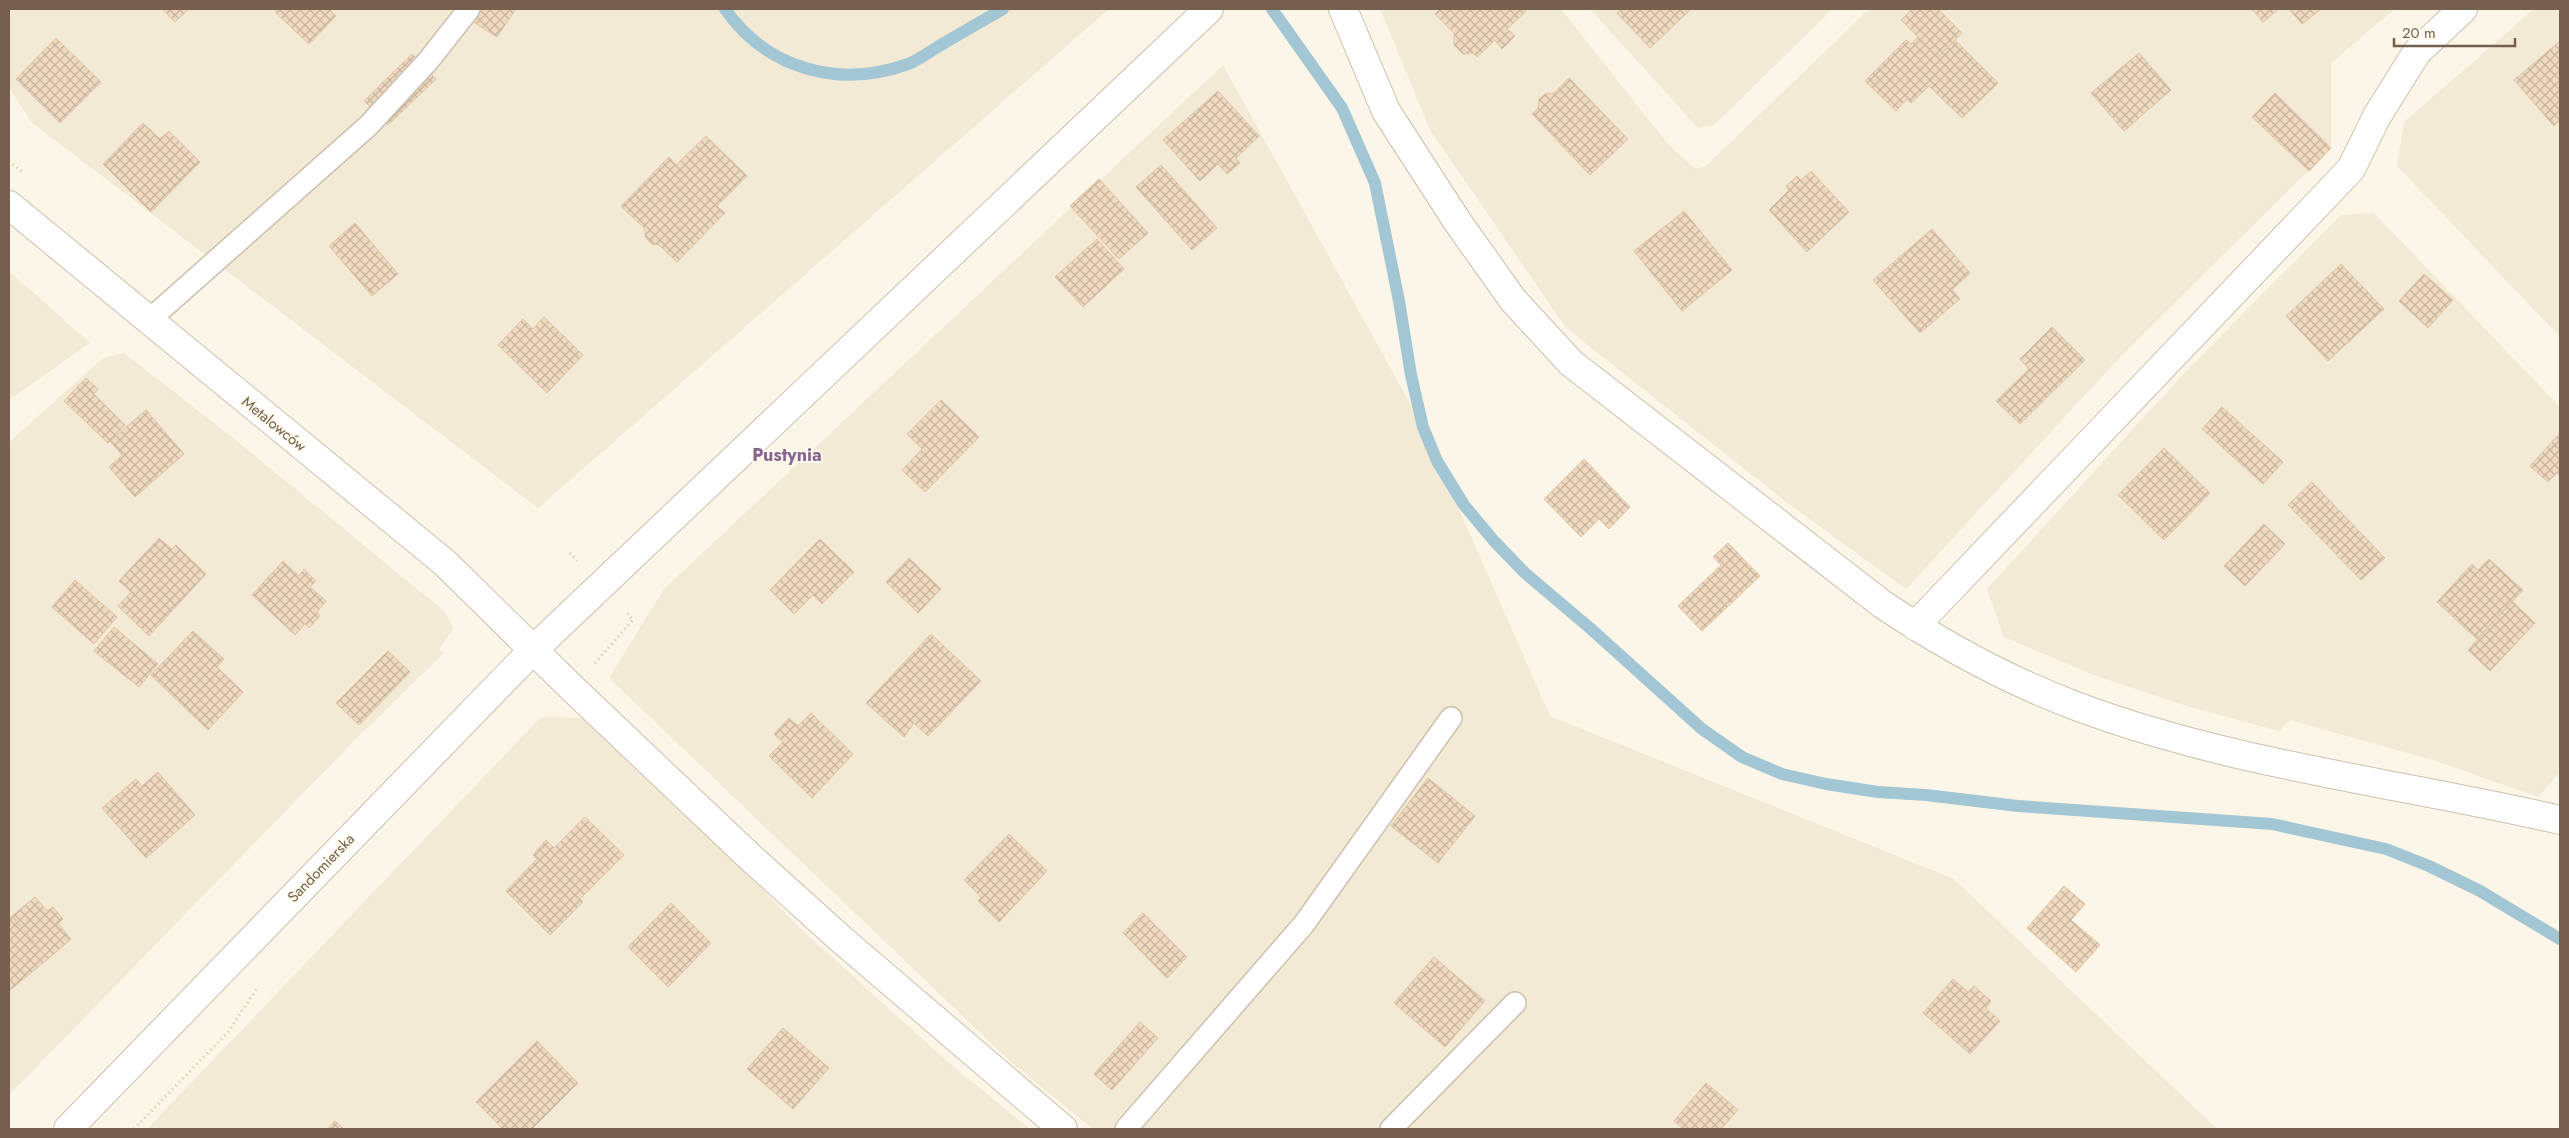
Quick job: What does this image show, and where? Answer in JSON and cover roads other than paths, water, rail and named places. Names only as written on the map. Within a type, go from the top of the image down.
[{"type":"street","name":"Sandomierska","points":[[68,1129],[533,650],[1209,9]]},
{"type":"street","points":[[1343,9],[1386,111],[1457,222],[1513,300],[1564,356],[1672,443],[1882,604],[1915,626],[1980,664],[2076,706],[2187,741],[2316,771],[2476,801],[2560,820]]},
{"type":"street","points":[[1915,626],[2351,169],[2377,116],[2417,52],[2463,9]]},
{"type":"street","name":"Metalowców","points":[[9,205],[445,563],[572,688],[835,934],[1063,1129]]},
{"type":"lane","points":[[148,321],[368,126],[428,61],[469,9]]},
{"type":"lane","points":[[1126,1129],[1304,924],[1451,718]]},
{"type":"lane","points":[[1390,1129],[1515,1004]]},
{"type":"waterway","points":[[725,9],[742,30],[762,46],[783,59],[806,68],[831,73],[856,74],[882,71],[908,64],[1003,9]]},
{"type":"waterway","points":[[1272,9],[1342,108],[1375,183],[1399,301],[1411,375],[1423,427],[1437,461],[1464,505],[1494,541],[1525,573],[1591,629],[1702,729],[1742,757],[1782,774],[1826,784],[1878,792],[1926,795],[2018,806],[2272,824],[2386,849],[2429,866],[2480,891],[2560,939]]},
{"type":"district","name":"Pustynia","points":[[787,455]]}]
